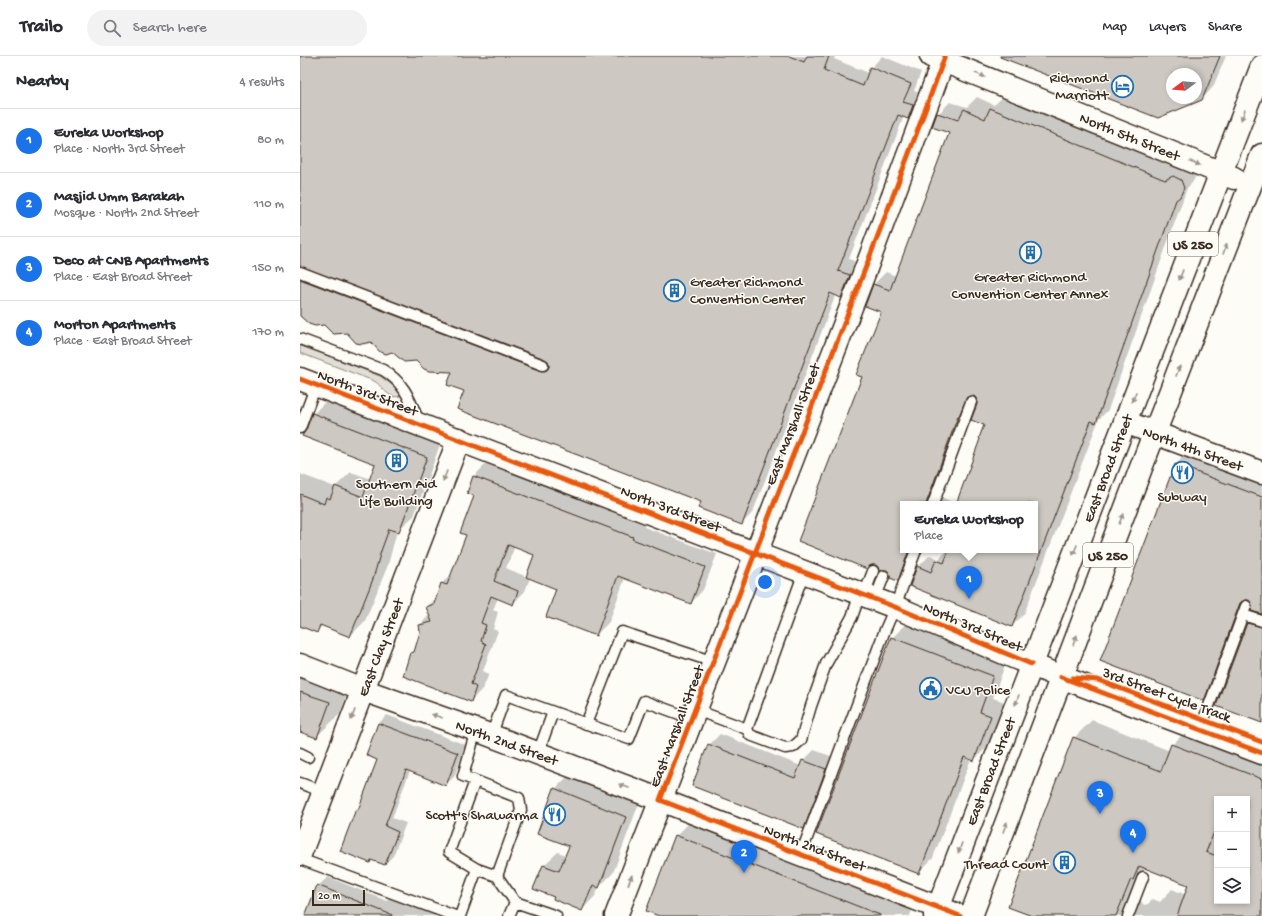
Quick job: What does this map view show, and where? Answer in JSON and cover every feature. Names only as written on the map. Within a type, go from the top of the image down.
[{"type":"main road","name":"North 5th Street","points":[[940,57],[1221,174],[1256,186]]},
{"type":"main road","name":"East Marshall Street","points":[[616,916],[865,271],[940,57]]},
{"type":"main road","name":"East Broad Street","points":[[936,912],[1262,66]]},
{"type":"main road","name":"East Broad Street","points":[[971,916],[1154,433],[1256,186],[1262,155]]},
{"type":"main road","name":"North 3rd Street","points":[[308,382],[895,607],[1062,677],[1262,753]]},
{"type":"main road","name":"North 4th Street","points":[[1125,422],[1262,474]]},
{"type":"main road","name":"East Clay Street","points":[[300,854],[458,439]]},
{"type":"main road","name":"North 2nd Street","points":[[300,665],[363,690],[538,753],[801,854],[936,912],[960,916]]},
{"type":"lane","points":[[300,272],[543,365]]},
{"type":"lane","points":[[300,339],[383,370],[392,376],[407,393],[420,424]]},
{"type":"lane","points":[[300,428],[308,382]]},
{"type":"lane","points":[[934,501],[971,402]]},
{"type":"lane","points":[[801,854],[915,553]]},
{"type":"lane","points":[[866,596],[873,571]]},
{"type":"lane","points":[[804,572],[747,729],[750,735],[785,748],[793,747],[801,740],[826,664],[852,617],[866,596],[884,576]]},
{"type":"lane","points":[[1200,730],[1245,610],[1262,621]]},
{"type":"lane","points":[[586,724],[622,632],[714,662]]},
{"type":"lane","points":[[497,876],[521,810],[519,798],[463,776],[483,733],[506,695],[629,739],[644,701],[747,729]]},
{"type":"lane","points":[[538,753],[553,712]]},
{"type":"lane","points":[[475,781],[449,852],[477,869],[497,876],[515,902],[556,916]]},
{"type":"lane","points":[[300,783],[324,792]]},
{"type":"lane","points":[[300,859],[455,916]]},
{"type":"lane","points":[[460,916],[477,869]]},
{"type":"lane","points":[[1128,916],[1143,877]]},
{"type":"lane","points":[[509,916],[515,902]]},
{"type":"shaded area","points":[[300,345],[380,376],[399,390],[400,396],[392,396],[374,381],[300,353]]},
{"type":"building","name":"Greater Richmond Convention Center","points":[[300,56],[789,56],[804,62],[807,56],[829,56],[824,70],[863,86],[870,67],[911,84],[903,102],[913,105],[908,119],[898,115],[838,271],[850,275],[841,298],[830,293],[742,525],[698,508],[701,502],[457,409],[464,391],[447,385],[452,372],[429,371],[424,369],[416,361],[404,362],[392,352],[386,354],[380,352],[371,342],[362,344],[356,343],[347,333],[334,334],[324,325],[315,326],[309,324],[300,316],[300,279],[541,371],[547,370],[549,367],[548,361],[545,359],[300,266]]},
{"type":"building","name":"Richmond Marriott","points":[[1000,56],[1220,56],[1202,100],[1202,68],[1166,68],[1166,104],[1192,104],[1158,118]]},
{"type":"building","name":"Greater Richmond Convention Center Annex","points":[[990,108],[1165,180],[1173,176],[1181,180],[1184,188],[1180,197],[1176,200],[1096,423],[1091,421],[1012,627],[910,586],[917,566],[931,572],[936,560],[944,563],[948,553],[1038,553],[1038,501],[957,501],[984,425],[971,420],[977,404],[974,396],[967,397],[958,416],[927,501],[900,501],[900,553],[908,553],[898,581],[890,578],[887,570],[879,572],[876,565],[872,565],[867,569],[798,541],[862,377],[856,375],[881,312],[865,306],[873,284],[890,290],[949,133],[932,127],[937,113],[958,120],[964,109],[985,119]]},
{"type":"building","points":[[312,413],[427,457],[399,532],[389,529],[373,579],[350,637],[320,625],[317,633],[300,626],[300,494],[324,504],[326,497],[330,499],[335,486],[363,497],[375,464],[302,436],[306,430]]},
{"type":"building","points":[[1175,464],[1262,497],[1262,614],[1251,611],[1252,605],[1249,600],[1245,600],[1240,603],[1204,701],[1100,661]]},
{"type":"building","points":[[473,476],[633,537],[632,539],[705,567],[691,604],[618,576],[596,636],[546,617],[556,589],[526,577],[534,555],[508,545],[494,581],[518,591],[513,605],[491,596],[481,623],[486,625],[481,641],[486,644],[471,684],[476,687],[471,702],[403,676],[410,653],[414,652],[420,632],[419,625],[432,622],[426,607],[434,604],[441,583],[447,585],[466,535],[460,533],[474,496],[467,493]]},
{"type":"building","points":[[1247,623],[1262,627],[1262,723],[1216,706]]},
{"type":"building","points":[[891,637],[993,676],[980,712],[991,716],[974,761],[964,757],[919,874],[816,834]]},
{"type":"building","points":[[300,692],[330,702],[317,738],[300,732]]},
{"type":"building","points":[[378,723],[458,753],[446,786],[406,770],[385,826],[398,832],[385,865],[371,860],[370,863],[340,851],[356,809],[358,810],[377,760],[366,755]]},
{"type":"building","points":[[1073,737],[1161,771],[1171,744],[1262,779],[1262,916],[1177,916],[1188,885],[1139,866],[1133,880],[1131,879],[1116,916],[1032,916],[1008,907]]},
{"type":"building","points":[[708,744],[795,778],[802,760],[826,769],[804,829],[692,786]]},
{"type":"building","points":[[554,788],[626,817],[599,888],[593,885],[582,911],[553,899],[554,897],[533,889],[543,865],[559,871],[569,846],[537,834]]},
{"type":"building","points":[[675,835],[880,916],[659,916],[646,911]]},
{"type":"building","points":[[317,885],[392,915],[392,916],[305,916]]},
{"type":"cycle path","points":[[945,56],[862,279],[660,800],[960,916]]},
{"type":"cycle path","points":[[300,379],[895,607],[1031,664]]},
{"type":"cycle path","points":[[1061,677],[1262,753]]},
{"type":"cycle path","name":"3rd Street Cycle Track","points":[[1073,678],[1098,680],[1262,742]]},
{"type":"place","name":"Richmond Marriott","points":[[1123,86]]},
{"type":"place","name":"Greater Richmond Convention Center Annex","points":[[1030,253]]},
{"type":"place","name":"Greater Richmond Convention Center","points":[[674,290]]},
{"type":"place","name":"Southern Aid Life Building","points":[[396,460]]},
{"type":"place","name":"Subway","points":[[1182,473]]},
{"type":"place","name":"Eureka Workshop","points":[[969,599]]},
{"type":"place","name":"VCU Police","points":[[930,689]]},
{"type":"place","name":"Scott's Shawarma","points":[[554,814]]},
{"type":"place","name":"Deco at CNB Apartments","points":[[1100,814]]},
{"type":"place","name":"Morton Apartments","points":[[1133,853]]},
{"type":"place","name":"Thread Count","points":[[1064,863]]},
{"type":"place","name":"Masjid Umm Barakah","points":[[744,873]]}]
